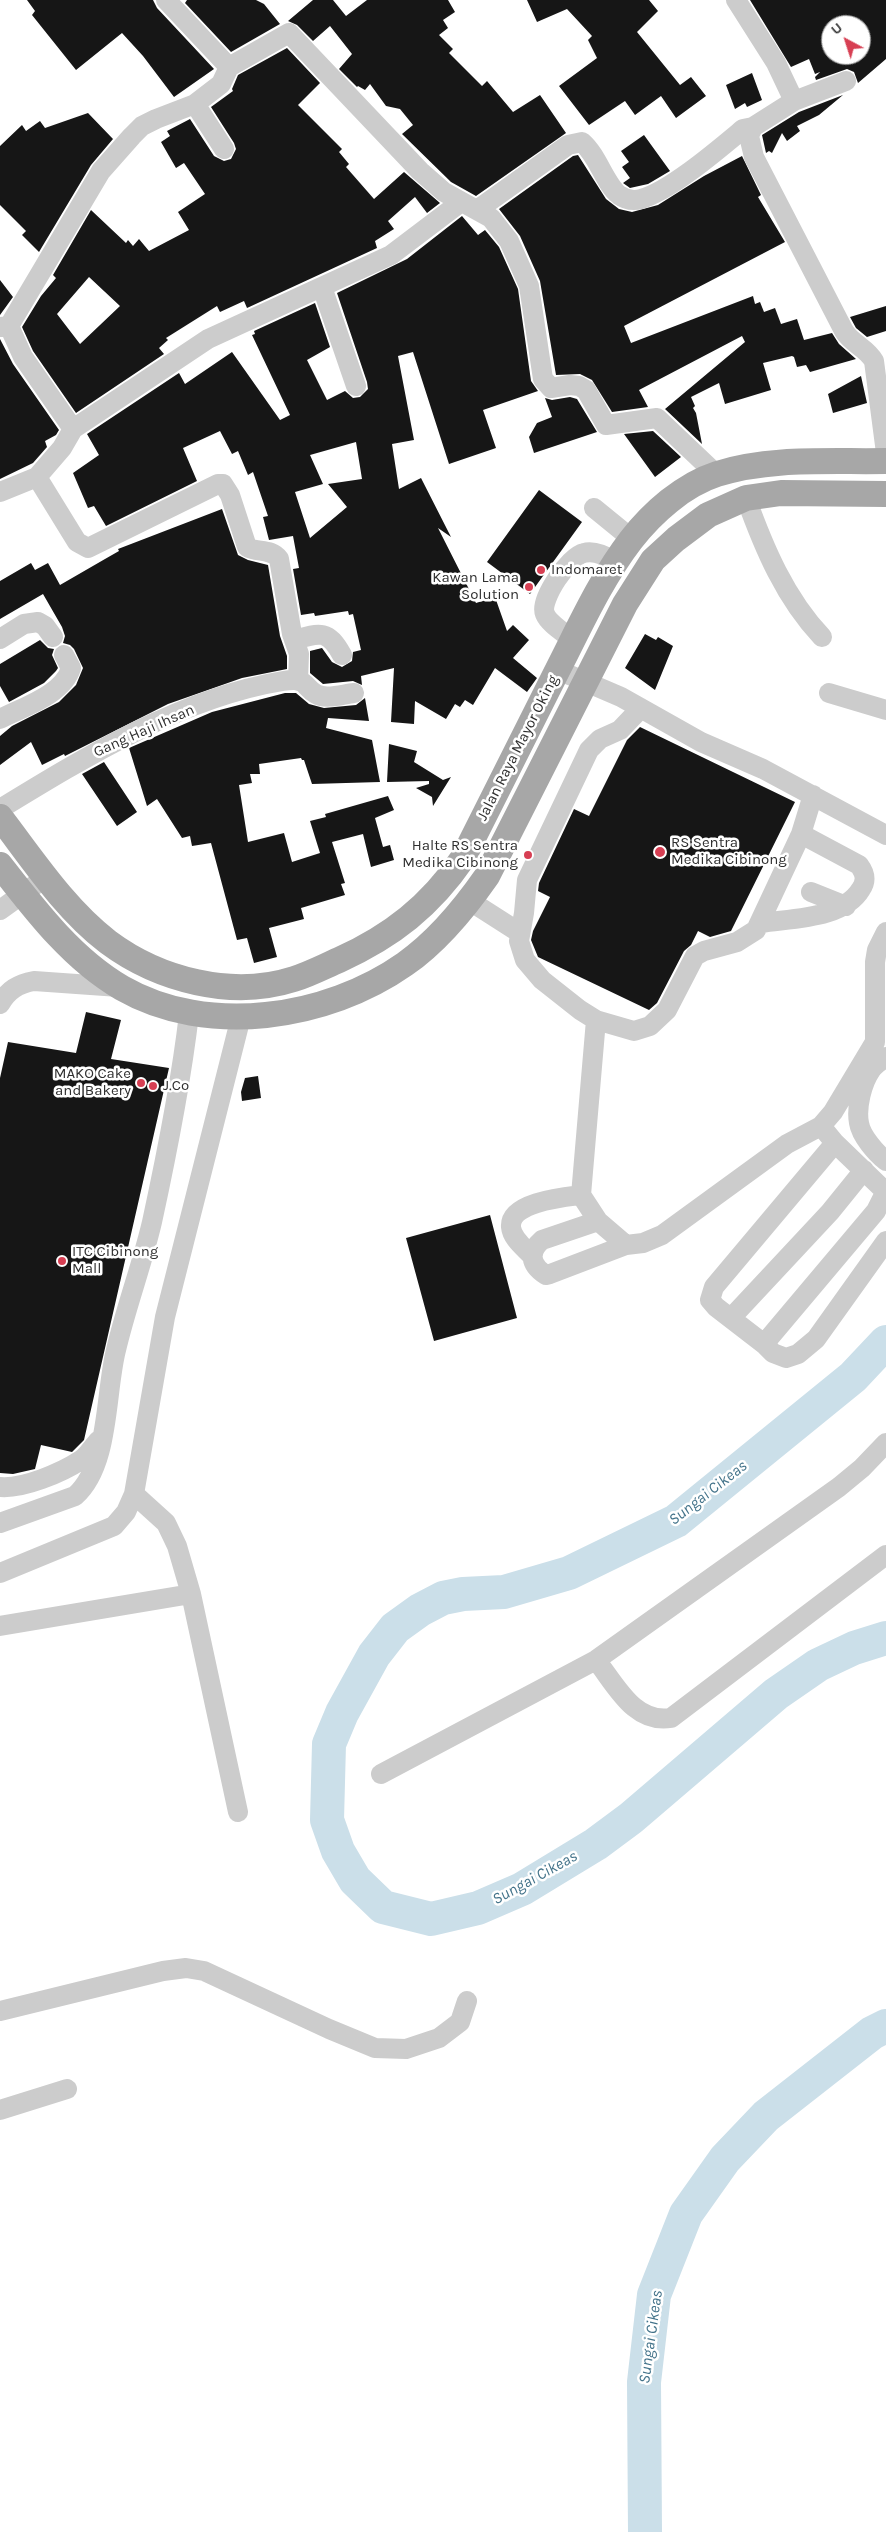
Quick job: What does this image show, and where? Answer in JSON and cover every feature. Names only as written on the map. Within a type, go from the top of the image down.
[{"type":"main road","name":"Jalan Raya Mayor Oking","points":[[0,816],[46,877],[83,920],[109,943],[148,966],[198,983],[239,986],[294,979],[359,951],[402,925],[448,880],[463,858],[573,640],[616,562],[632,539],[678,494],[716,474],[752,466],[886,460]]},
{"type":"main road","name":"Jalan Raya Mayor Oking","points":[[0,865],[6,905],[52,930],[78,955],[122,988],[146,1000],[194,1014],[241,1017],[290,1012],[329,1001],[374,984],[406,964],[435,940],[470,900],[487,876],[584,682],[625,604],[653,560],[708,515],[746,498],[781,493],[886,494]]},
{"type":"street","points":[[736,0],[776,63],[794,101]]},
{"type":"street","points":[[168,1],[229,67]]},
{"type":"street","points":[[73,429],[4,326],[109,161],[142,126],[195,104],[222,84],[229,67],[289,33],[408,159],[444,192],[491,218],[509,241],[522,264],[529,286],[541,366],[546,385],[550,388],[579,386],[586,390],[606,425],[656,418],[716,474]]},
{"type":"street","points":[[0,492],[37,477],[62,448],[73,429],[208,339],[391,255],[568,145],[582,142],[590,149],[617,193],[630,200],[642,199],[668,186],[743,130],[753,127],[794,101],[846,81]]},
{"type":"street","points":[[195,104],[224,149]]},
{"type":"street","points":[[753,127],[749,136],[750,145],[773,194],[849,340],[871,355],[874,362],[886,453]]},
{"type":"street","points":[[322,287],[356,386]]},
{"type":"street","points":[[37,477],[77,542],[88,548],[218,484],[223,484],[230,495],[247,547],[270,552],[279,558],[294,640],[299,654],[298,681],[306,683],[315,694],[322,696],[354,693]]},
{"type":"street","points":[[746,498],[782,583],[804,618],[822,637]]},
{"type":"street","points":[[594,508],[632,539]]},
{"type":"street","points":[[573,640],[545,616],[543,607],[545,597],[573,560],[581,553],[596,554],[616,562]]},
{"type":"street","points":[[0,639],[24,624],[38,622],[45,626],[53,637]]},
{"type":"street","points":[[294,640],[323,634],[332,638],[342,655]]},
{"type":"street","points":[[0,719],[60,688],[69,676],[71,668],[64,655]]},
{"type":"street","points":[[558,670],[621,697],[701,742],[763,769],[886,835]]},
{"type":"street","name":"Gang Haji Ihsan","points":[[0,809],[111,744],[184,711],[238,691],[284,681],[298,681]]},
{"type":"street","points":[[829,693],[886,710]]},
{"type":"street","points":[[641,708],[620,730],[600,739],[589,750],[527,880],[520,933],[520,948],[525,960],[537,974],[580,1010],[596,1020],[634,1031],[650,1026],[667,1010],[695,956],[704,950],[737,942],[756,930],[761,923],[800,834],[812,795]]},
{"type":"street","points":[[761,923],[836,912],[856,898],[865,883],[864,872],[859,865],[800,834]]},
{"type":"street","points":[[6,905],[46,877]]},
{"type":"street","points":[[811,892],[846,906]]},
{"type":"street","points":[[470,900],[520,933]]},
{"type":"street","points":[[886,932],[877,950],[875,962],[882,1049],[864,1085],[859,1106],[859,1125],[877,1153],[886,1161]]},
{"type":"street","points":[[0,1004],[10,991],[21,984],[34,981],[122,988]]},
{"type":"street","points":[[0,1523],[75,1496],[84,1488],[90,1477],[102,1436],[116,1351],[151,1223],[194,1014]]},
{"type":"street","points":[[0,1573],[114,1526],[126,1512],[134,1494],[165,1317],[241,1017]]},
{"type":"street","points":[[596,1020],[582,1195],[598,1221],[626,1245]]},
{"type":"street","points":[[598,1221],[542,1240],[535,1246],[532,1256],[532,1260],[538,1270],[546,1275],[626,1245],[643,1243],[662,1235],[787,1144],[820,1126],[882,1049]]},
{"type":"street","points":[[764,1344],[876,1211],[886,1191],[835,1143],[820,1126]]},
{"type":"street","points":[[835,1143],[714,1287],[710,1300],[773,1353],[786,1358],[798,1354],[816,1339],[886,1241]]},
{"type":"street","points":[[731,1318],[830,1212],[864,1170]]},
{"type":"street","points":[[532,1256],[520,1243],[511,1228],[516,1214],[545,1200],[582,1195]]},
{"type":"street","points":[[0,1487],[11,1488],[55,1474],[82,1459],[102,1436]]},
{"type":"street","points":[[381,1774],[596,1660],[839,1487],[862,1468],[886,1443]]},
{"type":"street","points":[[134,1494],[155,1512],[174,1535],[191,1594],[208,1681],[238,1812]]},
{"type":"street","points":[[596,1660],[636,1711],[654,1718],[671,1718],[886,1555]]},
{"type":"street","points":[[0,1626],[191,1594]]},
{"type":"street","points":[[0,2011],[163,1971],[186,1968],[204,1971],[329,2029],[375,2048],[406,2050],[440,2038],[460,2022],[467,2001]]},
{"type":"street","points":[[0,2110],[67,2089]]},
{"type":"building","points":[[27,0],[153,0],[157,8],[214,69],[174,97],[143,56],[122,33],[76,70],[32,15],[35,11]]},
{"type":"building","points":[[187,0],[256,0],[264,4],[280,24],[231,52],[185,3]]},
{"type":"building","points":[[313,0],[333,0],[346,16],[367,0],[448,0],[455,12],[443,20],[448,28],[439,35],[453,49],[449,53],[482,86],[487,81],[513,112],[540,95],[566,133],[476,196],[451,182],[402,134],[413,125],[400,109],[386,106],[370,84],[365,90],[357,87],[339,69],[352,54],[330,26],[313,41],[297,25],[288,21]]},
{"type":"building","points":[[527,0],[649,0],[658,11],[637,32],[680,85],[691,77],[706,96],[676,118],[661,96],[635,115],[625,101],[589,125],[559,86],[597,58],[588,40],[592,36],[567,9],[537,22]]},
{"type":"building","points":[[750,0],[886,0],[886,59],[858,83],[854,72],[847,69],[816,80],[815,77],[820,72],[815,74],[809,59],[791,67]]},
{"type":"building","points":[[287,48],[320,83],[298,105],[342,149],[339,152],[349,164],[346,167],[374,199],[404,172],[440,203],[427,213],[415,197],[388,221],[394,229],[375,241],[377,248],[247,308],[244,301],[220,312],[217,306],[166,338],[168,340],[159,348],[164,354],[76,413],[33,351],[22,327],[41,296],[56,278],[53,275],[91,210],[126,243],[128,240],[133,246],[139,239],[149,251],[189,230],[178,212],[205,194],[184,163],[176,168],[161,142],[170,136],[167,131],[190,119],[214,156],[224,161],[231,159],[236,149],[234,143],[211,107],[233,91],[232,89],[238,75]],"holes":[[[89,277],[120,306],[80,344],[57,314]]]},
{"type":"building","points":[[752,73],[762,100],[747,107],[745,103],[735,109],[726,85]]},
{"type":"building","points":[[843,95],[819,115],[797,126],[800,131],[787,141],[782,133],[772,153],[769,151],[766,153],[762,135],[799,112]]},
{"type":"building","points":[[88,113],[113,139],[91,165],[39,252],[22,235],[26,231],[0,205],[0,146],[22,125],[26,131],[40,121],[45,128]]},
{"type":"building","points":[[644,135],[670,171],[648,184],[630,188],[623,183],[630,178],[622,167],[629,162],[621,151]]},
{"type":"building","points":[[578,155],[606,199],[619,209],[632,212],[658,205],[704,176],[742,156],[761,195],[758,197],[785,242],[624,326],[631,343],[753,296],[755,304],[760,302],[764,312],[775,308],[781,324],[797,319],[804,340],[832,333],[839,344],[856,359],[810,372],[806,365],[797,367],[792,356],[763,363],[771,390],[725,404],[719,383],[691,397],[695,406],[693,408],[696,413],[702,444],[665,409],[745,342],[742,336],[639,390],[648,407],[612,412],[592,380],[580,374],[556,375],[540,281],[520,236],[499,209],[573,156]]},
{"type":"building","points":[[462,216],[478,235],[485,230],[499,247],[518,289],[531,381],[538,391],[483,410],[496,448],[449,464],[413,352],[398,356],[414,440],[392,444],[399,489],[421,478],[451,537],[438,528],[476,603],[495,597],[507,631],[513,625],[529,640],[513,658],[537,678],[527,692],[495,668],[473,705],[465,700],[460,707],[455,704],[446,719],[415,701],[414,724],[391,722],[394,668],[361,676],[362,685],[353,681],[323,684],[310,673],[310,651],[322,648],[332,662],[342,667],[352,661],[353,652],[361,650],[353,614],[349,615],[348,611],[315,616],[314,613],[301,615],[293,569],[299,568],[293,536],[269,540],[263,517],[268,516],[253,472],[248,475],[238,451],[232,454],[220,431],[183,448],[197,481],[106,526],[94,506],[88,508],[73,473],[99,455],[87,434],[179,373],[185,384],[232,352],[280,420],[290,415],[252,335],[255,334],[254,331],[315,303],[330,347],[307,360],[327,400],[345,391],[353,398],[360,397],[368,389],[367,382],[337,293],[407,259]],"holes":[[[356,442],[362,479],[328,484],[347,507],[310,538],[295,492],[323,484],[310,455]]]},
{"type":"building","points":[[0,280],[13,297],[0,315]]},
{"type":"building","points":[[886,306],[886,331],[867,337],[856,328],[850,317]]},
{"type":"building","points":[[0,339],[13,364],[59,430],[56,435],[45,441],[47,447],[33,463],[0,479]]},
{"type":"building","points":[[861,376],[867,403],[833,413],[828,394]]},
{"type":"building","points":[[570,397],[577,399],[597,432],[534,453],[529,437],[537,423],[552,417],[545,398],[552,400]]},
{"type":"building","points":[[653,431],[681,457],[655,477],[624,434]]},
{"type":"building","points":[[539,490],[582,522],[530,594],[487,562]]},
{"type":"building","points":[[222,509],[238,555],[248,560],[268,565],[280,636],[287,656],[287,669],[242,678],[168,704],[65,756],[64,754],[42,765],[31,742],[0,765],[0,736],[12,726],[59,702],[76,685],[83,668],[74,649],[70,645],[63,643],[65,636],[62,627],[43,594],[0,619],[0,581],[31,563],[35,570],[48,563],[60,585],[119,551],[118,549]]},
{"type":"building","points":[[645,634],[656,640],[658,637],[673,646],[655,690],[625,668]]},
{"type":"building","points":[[40,640],[48,648],[54,649],[52,655],[58,668],[44,683],[9,702],[0,686],[0,664]]},
{"type":"building","points":[[285,693],[296,693],[309,704],[324,708],[356,705],[365,698],[369,721],[328,718],[326,728],[372,740],[380,782],[312,784],[304,760],[301,758],[259,764],[260,774],[250,774],[252,783],[239,785],[248,842],[284,833],[292,862],[320,853],[310,821],[326,817],[325,814],[388,796],[394,810],[375,818],[383,847],[390,845],[394,860],[371,867],[363,834],[332,842],[345,883],[341,884],[345,895],[301,908],[304,919],[269,928],[277,957],[254,963],[247,938],[237,940],[211,843],[192,846],[190,836],[182,838],[157,799],[147,806],[129,748],[212,712]]},
{"type":"building","name":"RS Sentra Medika Cibinong","points":[[640,727],[795,802],[731,931],[710,937],[698,931],[691,945],[684,951],[657,1003],[649,1010],[538,957],[531,940],[533,931],[550,897],[538,891],[539,883],[574,809],[589,816],[627,740]]},
{"type":"building","points":[[389,744],[417,751],[414,762],[443,780],[451,777],[433,806],[432,797],[416,788],[429,784],[429,781],[387,782]]},
{"type":"building","points":[[104,762],[137,812],[117,826],[82,774]]},
{"type":"building","name":"ITC Cibinong Mall","points":[[86,1012],[121,1020],[111,1059],[169,1068],[84,1440],[72,1452],[41,1445],[35,1469],[13,1474],[0,1473],[0,1078],[8,1042],[76,1053]]},
{"type":"building","points":[[258,1076],[261,1098],[242,1101],[241,1092],[245,1078]]},
{"type":"building","points":[[490,1215],[517,1318],[434,1341],[406,1238]]},
{"type":"waterway","name":"Sungai Cikeas","points":[[886,1342],[853,1377],[676,1521],[569,1573],[504,1592],[463,1594],[443,1598],[420,1610],[395,1628],[374,1655],[342,1713],[329,1744],[327,1820],[338,1851],[355,1880],[383,1907],[431,1919],[478,1908],[522,1889],[596,1844],[631,1818],[776,1694],[818,1665],[854,1648],[886,1638]]},
{"type":"waterway","name":"Sungai Cikeas","points":[[645,2532],[644,2382],[654,2295],[686,2214],[725,2159],[766,2116],[872,2033],[886,2026]]},
{"type":"place","name":"Indomaret","points":[[541,570]]},
{"type":"place","name":"Kawan Lama Solution","points":[[529,587]]},
{"type":"place","name":"RS Sentra Medika Cibinong","points":[[660,852]]},
{"type":"place","name":"Halte RS Sentra Medika Cibinong","points":[[528,855]]},
{"type":"place","name":"MAKO Cake and Bakery","points":[[141,1083]]},
{"type":"place","name":"J.Co","points":[[153,1086]]},
{"type":"place","name":"ITC Cibinong Mall","points":[[62,1261]]}]
